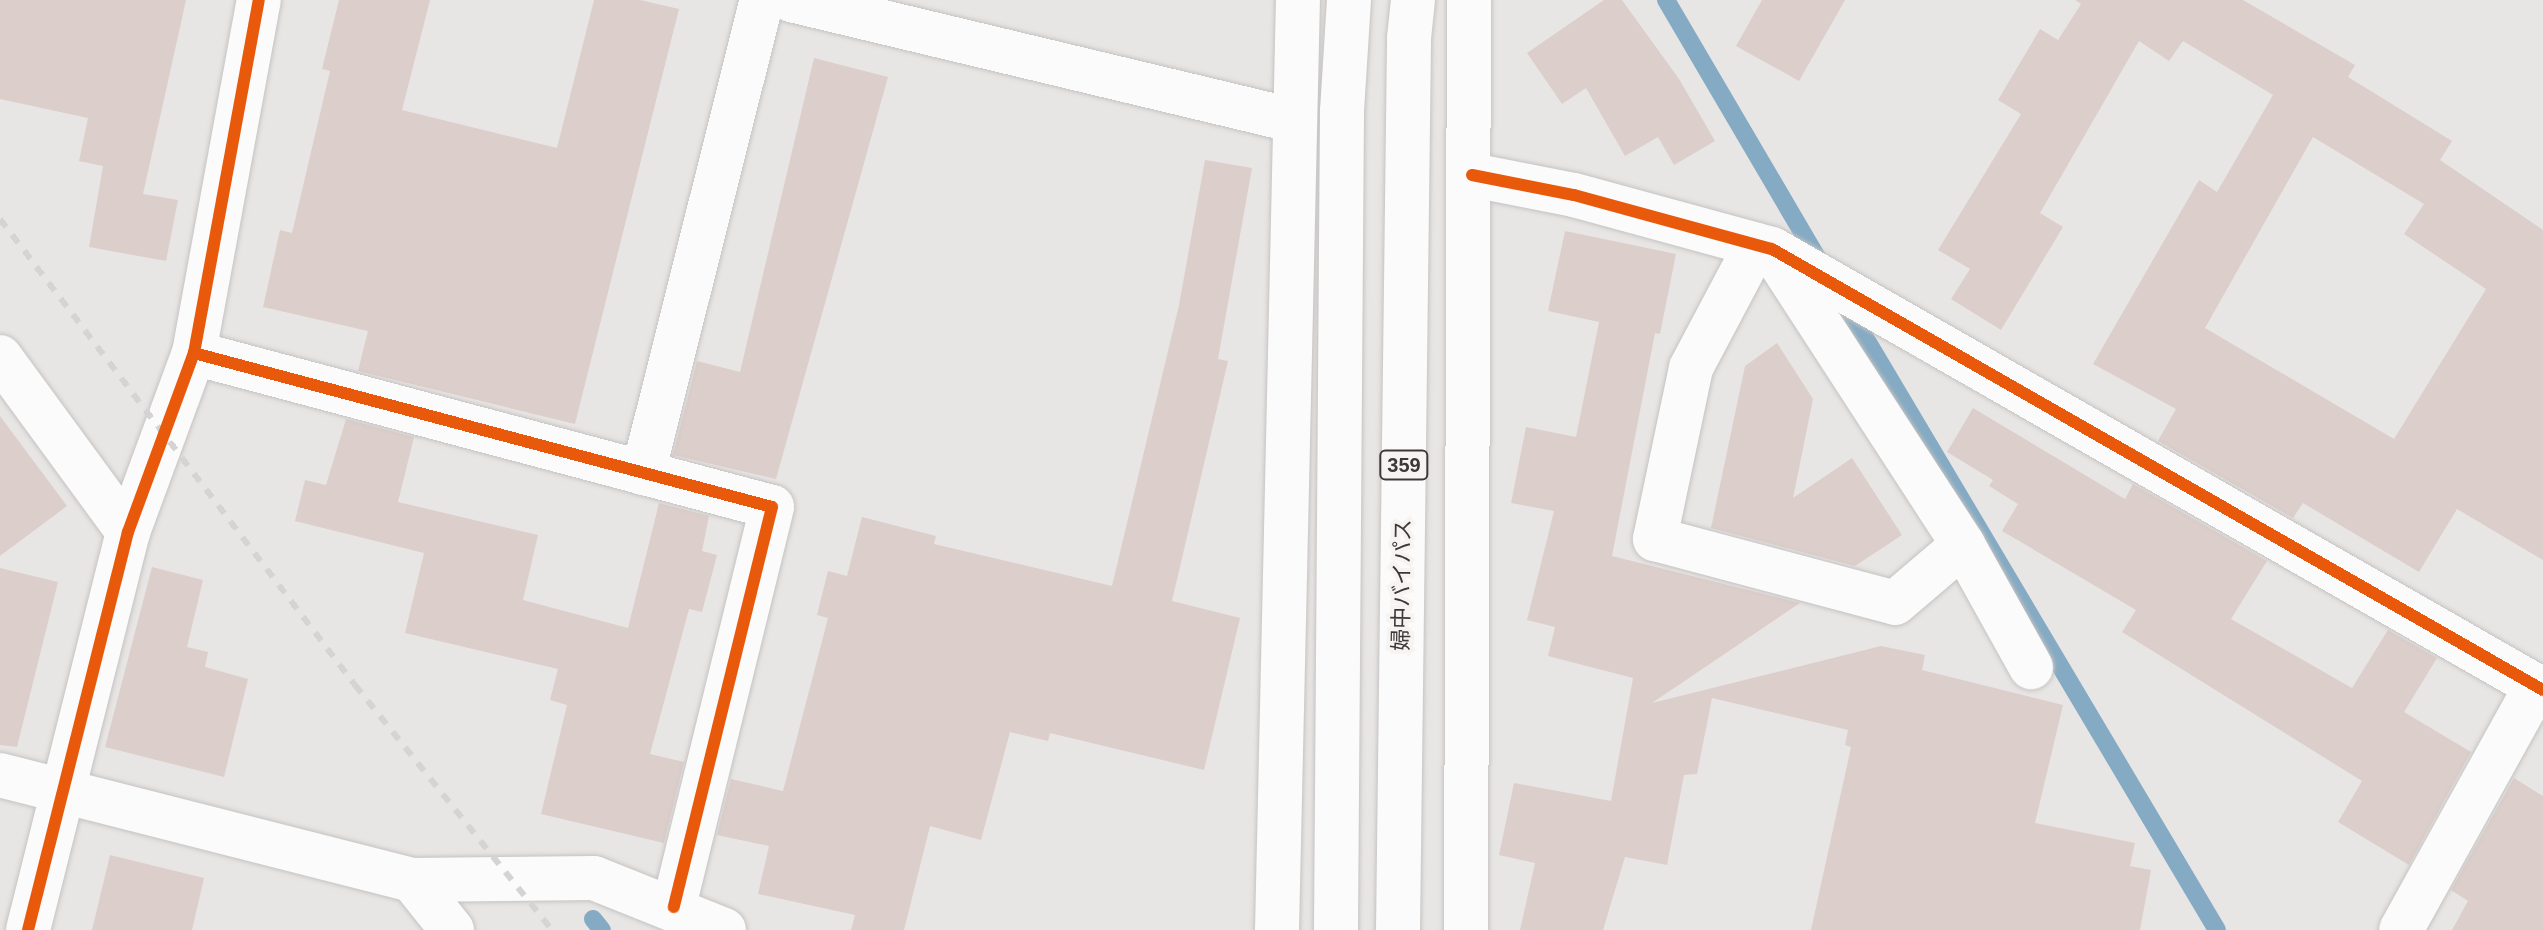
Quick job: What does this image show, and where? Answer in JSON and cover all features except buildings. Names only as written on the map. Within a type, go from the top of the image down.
[{"type":"main road","points":[[28,930],[60,790],[128,532],[194,353],[259,0]]},
{"type":"main road","points":[[643,473],[762,0]]},
{"type":"main road","points":[[791,0],[1292,120]]},
{"type":"main road","points":[[1277,930],[1292,120],[1298,0]]},
{"type":"main road","points":[[1336,930],[1342,111],[1349,0]]},
{"type":"main road","name":"婦中バイパス","points":[[1398,930],[1409,38],[1413,0]]},
{"type":"main road","points":[[1466,930],[1472,175],[1469,0]]},
{"type":"main road","points":[[1472,175],[1574,195],[1764,247],[2540,688],[2401,930]]},
{"type":"main road","points":[[1764,247],[1963,545],[2031,667]]},
{"type":"main road","points":[[1764,247],[1691,368],[1655,539],[1895,603],[1963,545]]},
{"type":"main road","points":[[194,353],[772,507],[674,907]]},
{"type":"main road","points":[[0,357],[128,532]]},
{"type":"main road","points":[[0,775],[412,880],[594,878],[674,907],[724,930]]},
{"type":"main road","points":[[412,880],[452,930]]},
{"type":"waterway","points":[[1666,0],[1820,263]]},
{"type":"waterway","points":[[1844,302],[2217,930]]},
{"type":"waterway","points":[[593,919],[602,930]]},
{"type":"railway","points":[[0,219],[355,685],[552,930]]},
{"type":"cycle path","points":[[28,930],[128,532],[194,353],[259,0]]},
{"type":"cycle path","points":[[1472,175],[1574,195],[1772,249],[2543,690]]},
{"type":"cycle path","points":[[194,353],[772,507],[674,907]]}]
